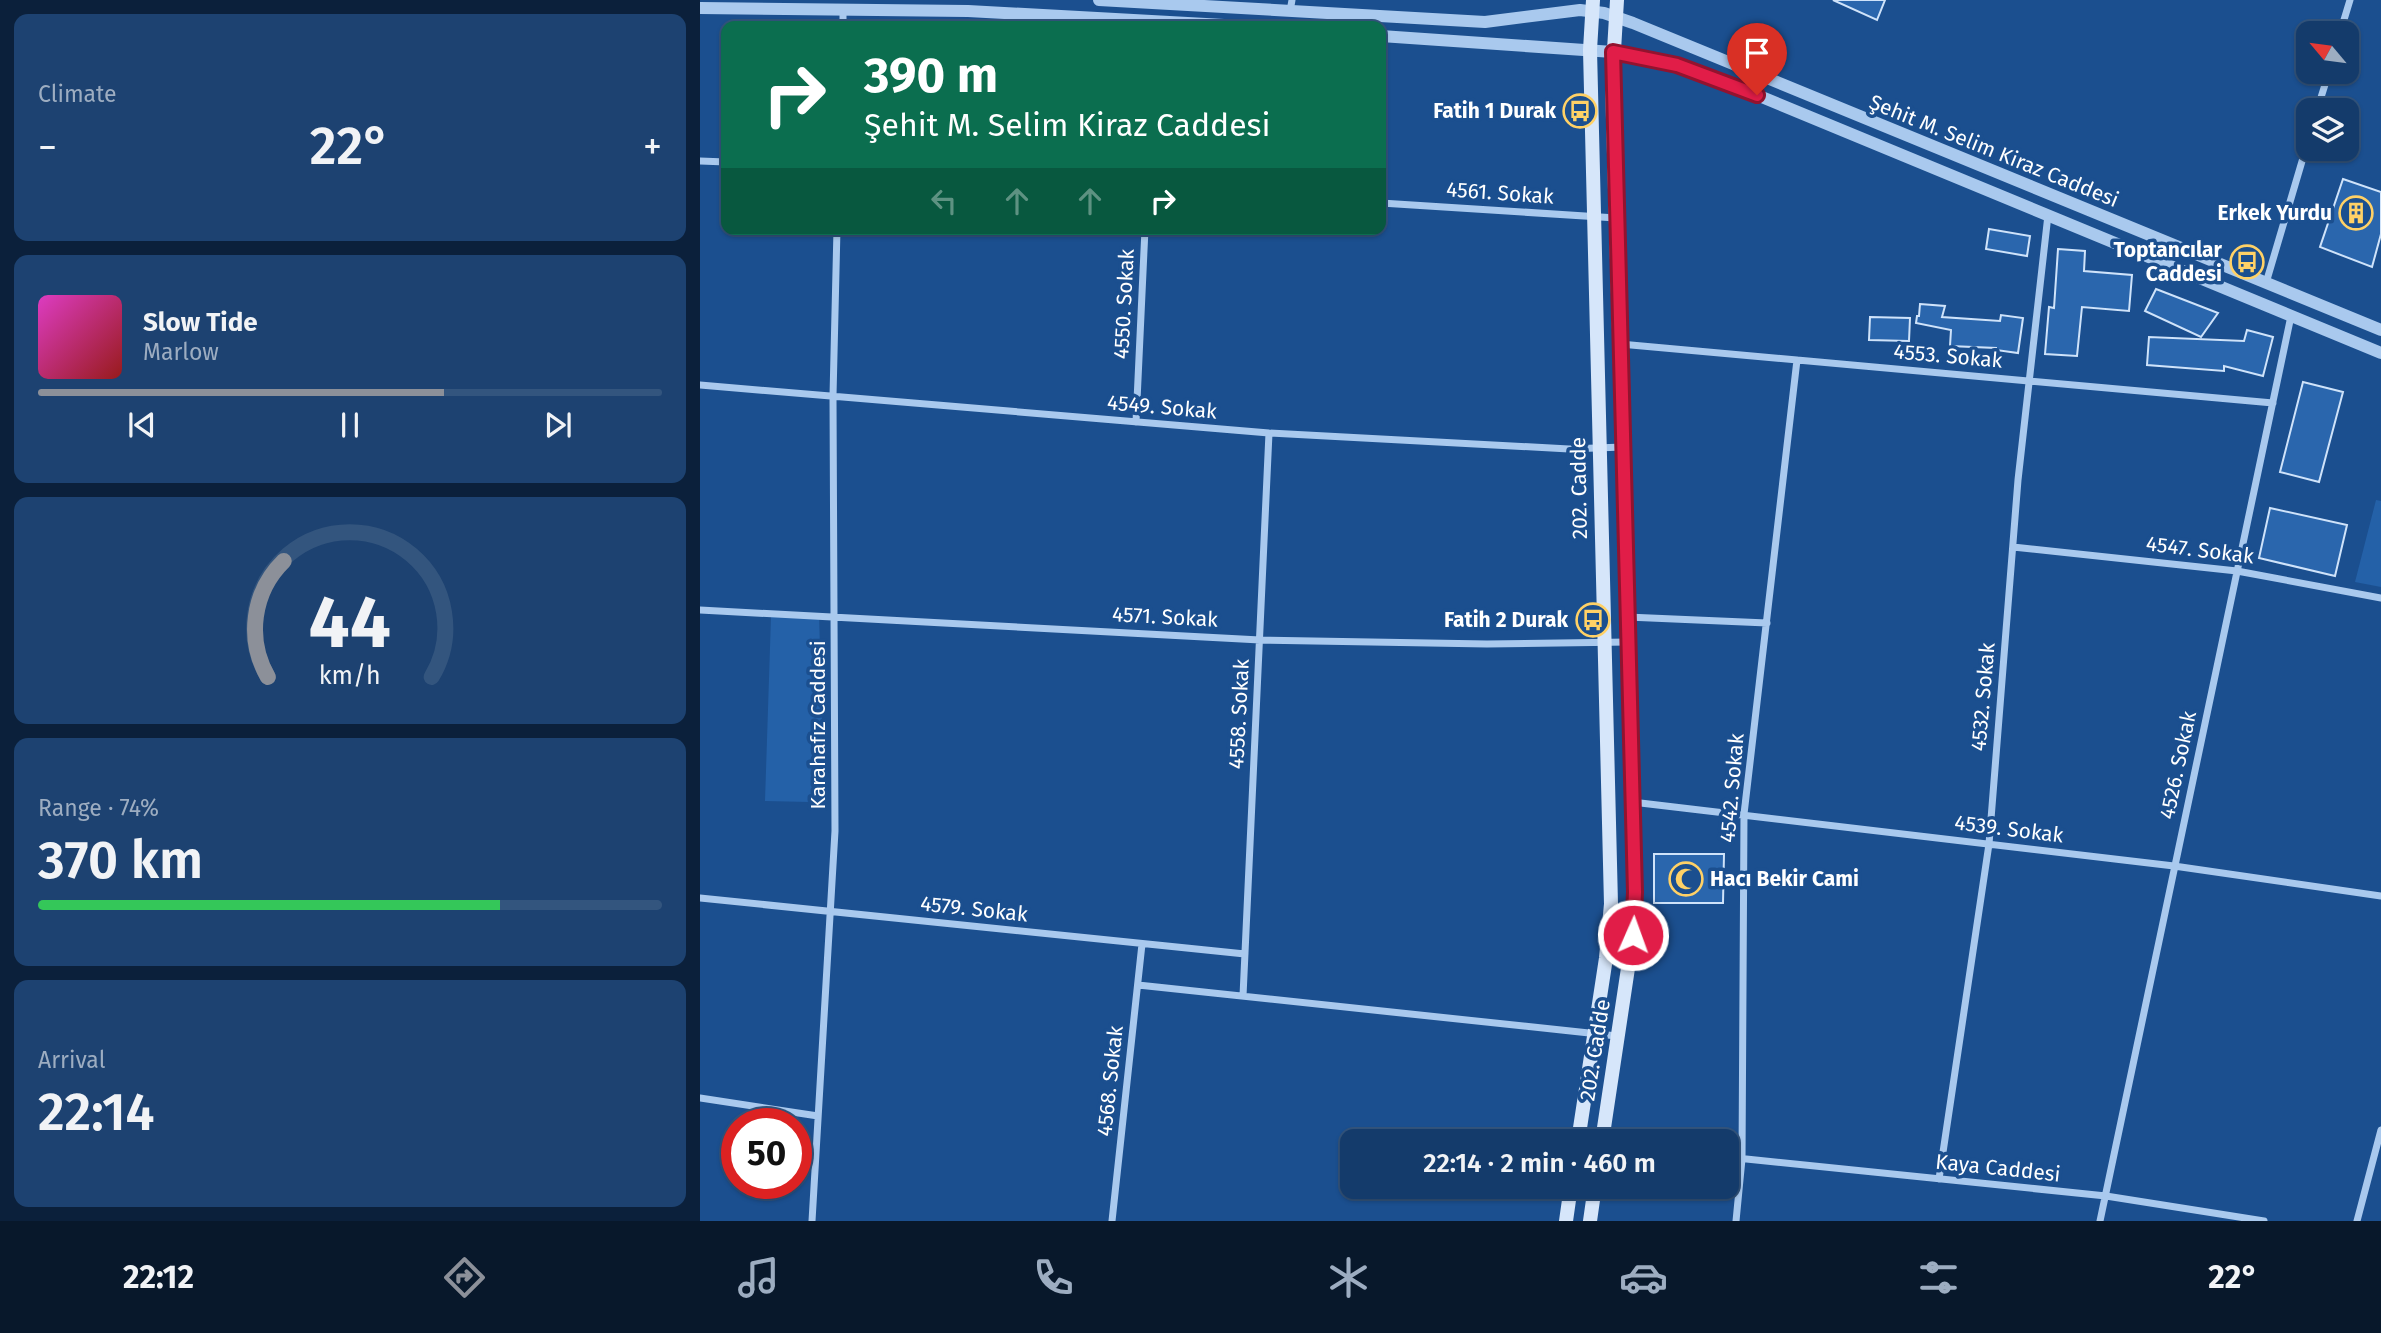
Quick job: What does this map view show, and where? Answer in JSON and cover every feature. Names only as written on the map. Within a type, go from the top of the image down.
[{"type":"main road","name":"202. Cadde","points":[[1604,1129],[1633,935],[1635,892],[1616,218],[1613,52],[1617,0]]},
{"type":"main road","name":"202. Cadde","points":[[1580,1129],[1609,936],[1611,904],[1590,50],[1592,6]]},
{"type":"main road","points":[[1566,1221],[1569,1199]]},
{"type":"main road","points":[[1590,1221],[1593,1199]]},
{"type":"street","name":"Şehit M. Selim Kiraz Caddesi","points":[[1098,0],[1291,6],[1485,22],[1592,6],[2381,330]]},
{"type":"street","points":[[2344,21],[2350,0]]},
{"type":"street","points":[[700,8],[968,11],[1124,21]]},
{"type":"street","points":[[843,10],[843,21]]},
{"type":"street","name":"Şehit M. Selim Kiraz Caddesi","points":[[1386,36],[1613,52],[1651,58],[1711,76],[2381,352]]},
{"type":"street","points":[[700,161],[721,162]]},
{"type":"street","points":[[2266,283],[2302,161]]},
{"type":"street","name":"4561. Sokak","points":[[1386,203],[1616,218]]},
{"type":"street","name":"4532. Sokak","points":[[1939,1179],[1989,844],[2013,547],[2048,215]]},
{"type":"street","name":"Karahafız Caddesi","points":[[812,1221],[835,831],[833,396],[837,235]]},
{"type":"street","name":"4550. Sokak","points":[[1136,422],[1146,235]]},
{"type":"street","name":"4526. Sokak","points":[[2100,1221],[2291,316]]},
{"type":"street","name":"4553. Sokak","points":[[1620,344],[2273,403]]},
{"type":"street","name":"4542. Sokak","points":[[1736,1221],[1742,1159],[1745,814],[1797,360]]},
{"type":"street","name":"4549. Sokak","points":[[700,385],[1269,433],[1569,449],[1623,447]]},
{"type":"street","name":"4558. Sokak","points":[[1243,996],[1269,433]]},
{"type":"street","name":"4547. Sokak","points":[[2013,547],[2237,571],[2381,598]]},
{"type":"street","name":"4571. Sokak","points":[[700,610],[835,615],[1260,640],[1628,642]]},
{"type":"street","points":[[1627,617],[1767,624]]},
{"type":"street","name":"4539. Sokak","points":[[1632,802],[2174,866],[2381,896]]},
{"type":"street","name":"4579. Sokak","points":[[700,898],[1245,954]]},
{"type":"street","name":"4568. Sokak","points":[[1112,1221],[1142,944]]},
{"type":"street","points":[[1138,985],[1618,1036]]},
{"type":"street","points":[[700,1098],[818,1116]]},
{"type":"street","points":[[2357,1221],[2381,1130]]},
{"type":"street","name":"Kaya Caddesi","points":[[1739,1159],[2104,1196],[2264,1221]]},
{"type":"shaded area","points":[[2376,500],[2381,501],[2381,587],[2355,582]]},
{"type":"shaded area","points":[[819,613],[824,791],[810,802],[765,801],[771,617]]},
{"type":"building","points":[[1833,0],[1885,0],[1877,20]]},
{"type":"building","name":"Erkek Yurdu","points":[[2343,179],[2381,192],[2381,234],[2372,267],[2320,247]]},
{"type":"building","points":[[1989,229],[2030,236],[2027,256],[1986,249]]},
{"type":"building","points":[[2058,249],[2085,251],[2084,271],[2132,275],[2129,311],[2082,307],[2077,356],[2045,354],[2049,307],[2054,308]]},
{"type":"building","points":[[2156,289],[2218,313],[2201,337],[2145,311]]},
{"type":"building","points":[[1920,304],[1945,306],[1942,317],[2000,321],[2001,315],[2023,318],[2018,353],[1996,348],[1950,346],[1951,330],[1916,323]]},
{"type":"building","points":[[1870,317],[1910,318],[1909,341],[1869,340]]},
{"type":"building","points":[[2247,330],[2273,337],[2263,376],[2224,366],[2224,371],[2147,365],[2149,337],[2244,341]]},
{"type":"building","points":[[2303,382],[2343,392],[2319,482],[2280,472]]},
{"type":"building","points":[[2270,508],[2347,525],[2335,576],[2259,558]]},
{"type":"building","name":"Hacı Bekir Cami","points":[[1654,854],[1724,854],[1723,903],[1654,903]]},
{"type":"place","name":"Fatih 1 Durak","points":[[1580,111]]},
{"type":"place","name":"Erkek Yurdu","points":[[2356,213]]},
{"type":"place","name":"Toptancılar Caddesi","points":[[2247,262]]},
{"type":"place","name":"Fatih 2 Durak","points":[[1593,620]]},
{"type":"place","name":"Hacı Bekir Cami","points":[[1686,879]]},
{"type":"route","points":[[1633,935],[1635,892],[1613,52],[1677,65],[1757,95]]}]
